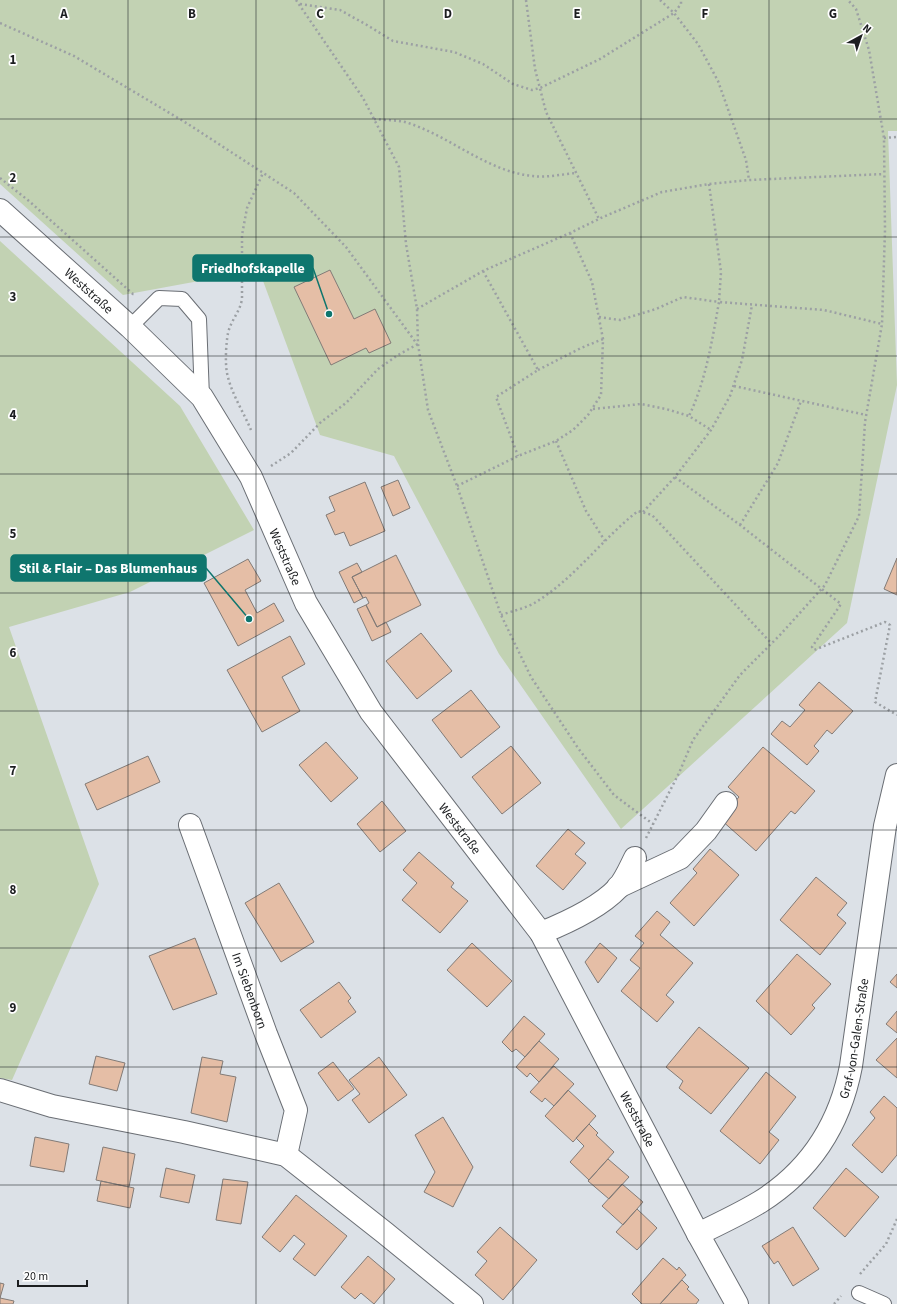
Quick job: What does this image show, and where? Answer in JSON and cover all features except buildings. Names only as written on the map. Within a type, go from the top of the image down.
[{"type":"street","name":"Weststraße","points":[[0,210],[130,326],[202,397],[251,478],[306,603],[371,712],[541,933],[698,1234],[737,1304]]},
{"type":"street","name":"Graf-von-Galen-Straße","points":[[698,1234],[760,1202],[781,1187],[799,1171],[824,1138],[840,1108],[847,1088],[851,1066],[882,847],[897,775]]},
{"type":"street","points":[[541,933],[570,921],[603,900],[618,887],[680,858],[706,831],[726,803]]},
{"type":"street","name":"Im Siebenborn","points":[[190,826],[266,1034],[296,1110],[286,1155]]},
{"type":"street","points":[[618,887],[635,858]]},
{"type":"street","points":[[0,1090],[52,1106],[184,1132],[286,1155],[472,1304]]},
{"type":"lane","points":[[130,326],[159,298],[182,299],[199,319],[202,397]]},
{"type":"lane","points":[[859,1293],[884,1304]]},
{"type":"path","points":[[296,0],[363,98],[398,168],[406,244],[416,309],[418,344],[428,410],[457,486],[501,614],[531,677],[578,748],[614,795],[653,824]]},
{"type":"path","points":[[526,0],[534,69],[546,112],[599,219]]},
{"type":"path","points":[[660,0],[674,13],[698,44],[718,81],[746,160],[749,180]]},
{"type":"path","points":[[299,4],[340,10],[393,41],[454,52],[484,64],[513,84],[532,90],[540,88],[600,59],[674,13],[681,4],[681,0]]},
{"type":"path","points":[[635,858],[679,772],[693,740],[740,675],[772,644],[825,585],[859,516],[864,422],[882,324],[885,230],[884,138],[869,50],[856,9],[848,0]]},
{"type":"path","points":[[0,23],[74,56],[188,124],[294,193],[346,247],[418,344]]},
{"type":"path","points":[[374,119],[403,122],[428,131],[508,171],[534,177],[576,173]]},
{"type":"path","points":[[884,138],[897,137]]},
{"type":"path","points":[[253,434],[234,393],[227,372],[227,352],[228,334],[233,319],[241,308],[242,236],[247,208],[263,173]]},
{"type":"path","points":[[416,309],[483,271],[662,192],[709,184],[749,180],[884,174]]},
{"type":"path","points":[[0,178],[29,201],[133,294],[141,295]]},
{"type":"path","points":[[689,416],[696,402],[707,365],[719,302],[721,272],[709,184]]},
{"type":"path","points":[[457,486],[518,456],[556,441],[573,430],[588,416],[601,395],[603,339],[599,316],[592,282],[570,233]]},
{"type":"path","points":[[483,271],[538,370]]},
{"type":"path","points":[[599,316],[620,320],[656,309],[683,297],[719,302],[824,310],[882,324]]},
{"type":"path","points":[[643,512],[675,477],[711,430],[730,396],[742,360],[752,305]]},
{"type":"path","points":[[518,456],[496,397],[538,370],[603,339]]},
{"type":"path","points":[[251,478],[291,453],[321,422],[346,403],[378,369],[398,355],[418,344]]},
{"type":"path","points":[[734,386],[866,415]]},
{"type":"path","points":[[740,525],[778,463],[801,401]]},
{"type":"path","points":[[592,409],[641,404],[666,409],[689,416],[711,430]]},
{"type":"path","points":[[556,441],[586,511],[605,541]]},
{"type":"path","points":[[675,477],[740,525],[821,590],[841,604],[812,647],[814,650],[885,622],[890,625],[875,702],[897,715]]},
{"type":"path","points":[[501,614],[535,603],[569,577],[625,521],[638,511],[652,515],[772,644]]},
{"type":"path","points":[[860,1274],[886,1244],[897,1219]]},
{"type":"path","points":[[834,1304],[844,1292]]},
{"type":"green space","points":[[0,0],[897,0],[897,131],[888,131],[897,385],[847,623],[621,829],[499,654],[394,456],[320,435],[259,270],[123,295],[0,184]]},
{"type":"green space","points":[[0,241],[180,406],[254,530],[130,592],[9,627],[99,884],[12,1080],[0,1078]]},
{"type":"place","name":"Friedhofskapelle","points":[[329,314]]},
{"type":"place","name":"Stil & Flair – Das Blumenhaus","points":[[249,619]]}]
